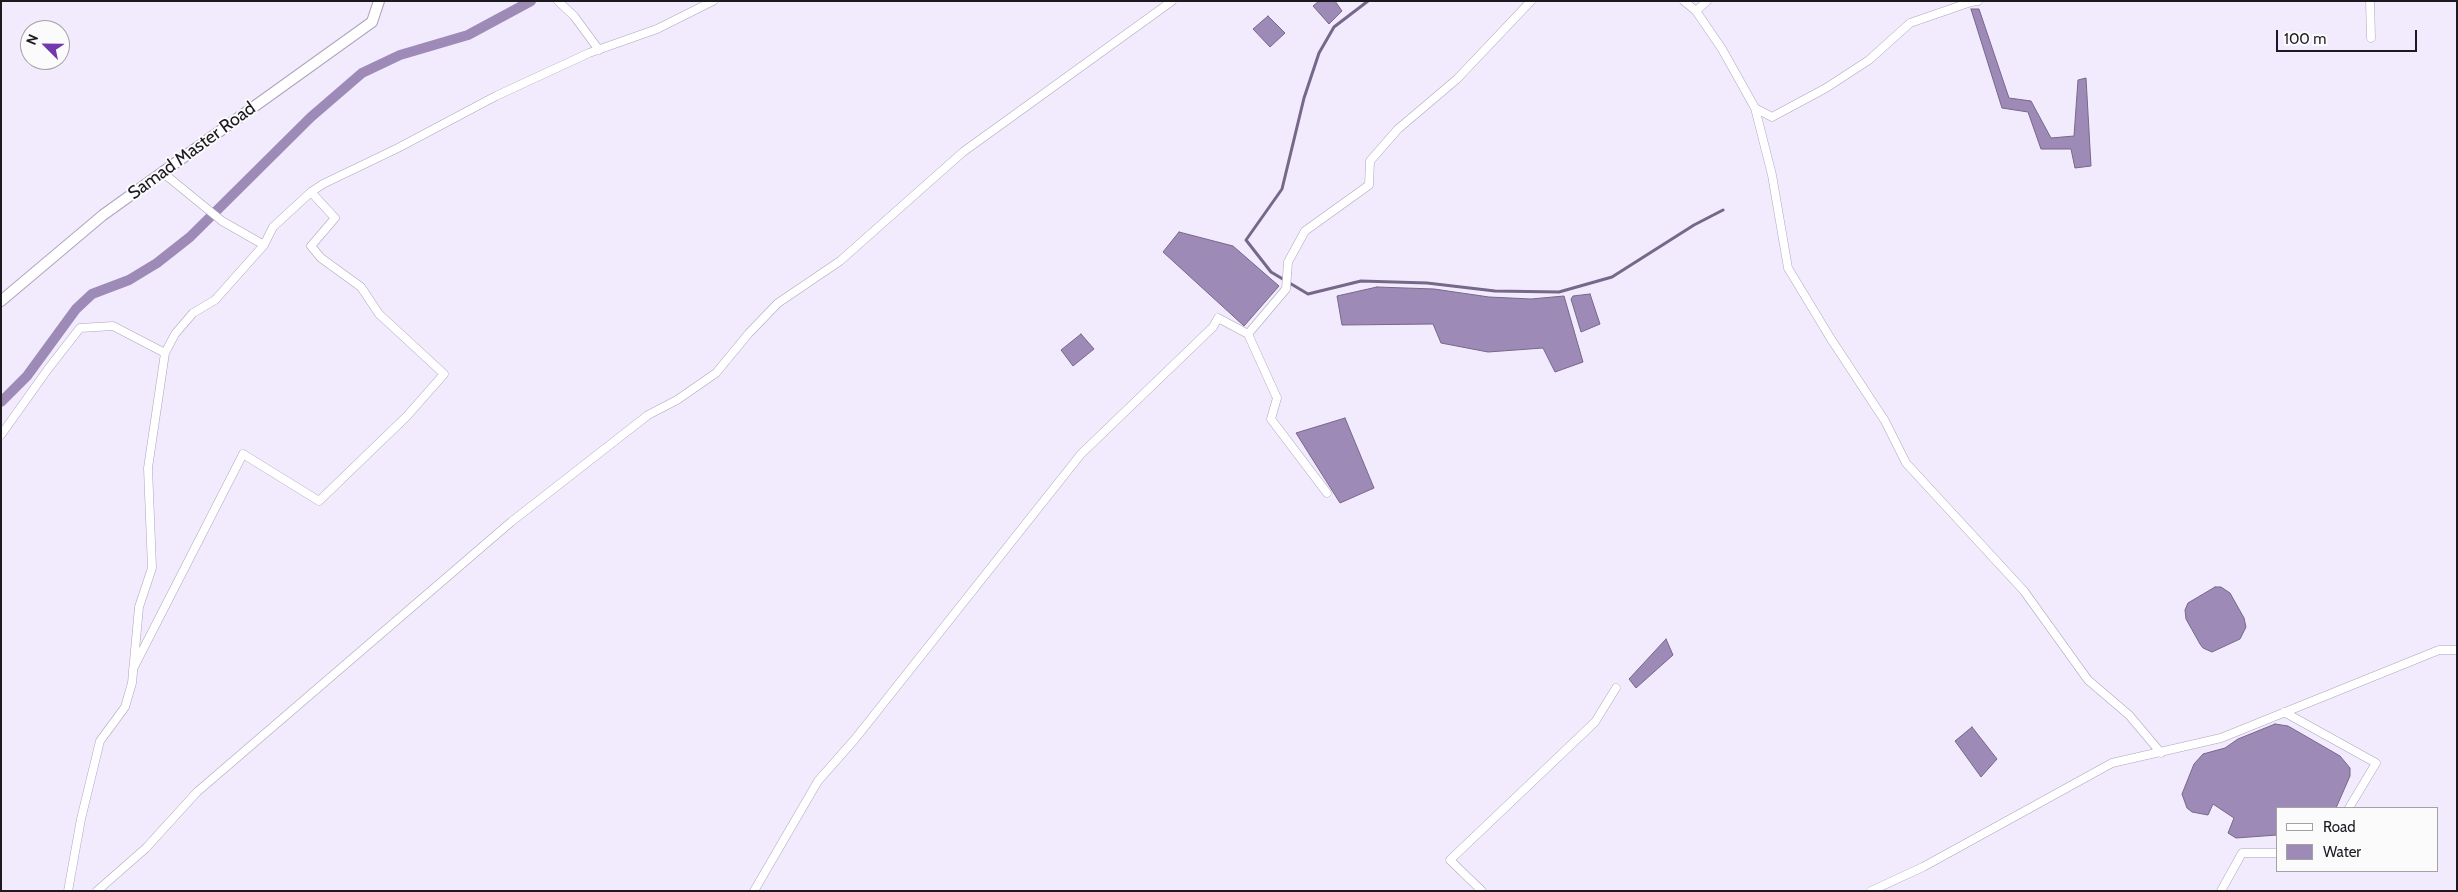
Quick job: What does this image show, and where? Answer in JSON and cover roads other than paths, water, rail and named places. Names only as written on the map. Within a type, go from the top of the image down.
[{"type":"street","name":"Samad Master Road","points":[[1,301],[103,215],[372,22],[379,1]]},
{"type":"street","points":[[558,1],[574,16],[599,50]]},
{"type":"street","points":[[68,891],[81,819],[100,741],[125,707],[133,669],[138,608],[152,568],[148,468],[165,353],[175,334],[193,313],[215,300],[264,245],[273,227],[311,192],[323,184],[398,148],[496,96],[599,50],[657,29],[712,1]]},
{"type":"street","points":[[97,891],[146,848],[197,792],[512,522],[648,414],[677,400],[716,373],[749,333],[778,303],[840,261],[963,152],[1172,1]]},
{"type":"street","points":[[1248,334],[1286,289],[1288,262],[1305,231],[1369,185],[1370,161],[1398,129],[1457,79],[1531,1]]},
{"type":"street","points":[[1684,1],[1696,11],[1722,49],[1755,108],[1772,175],[1788,268],[1830,338],[1884,420],[1906,463],[2024,591],[2088,680],[2129,715],[2161,753]]},
{"type":"street","points":[[1696,11],[1707,1]]},
{"type":"street","points":[[1755,108],[1772,117],[1826,88],[1869,60],[1910,23],[1970,2],[1978,1]]},
{"type":"street","points":[[2370,1],[2371,38]]},
{"type":"street","points":[[162,172],[222,221],[264,245]]},
{"type":"street","points":[[133,669],[244,454],[319,501],[407,416],[444,374],[379,314],[361,287],[321,258],[311,246],[335,218],[311,192]]},
{"type":"street","points":[[754,891],[818,781],[856,739],[1081,454],[1213,327],[1218,318],[1248,334],[1277,398],[1271,419],[1327,492]]},
{"type":"street","points":[[1,435],[80,328],[113,326],[165,353]]},
{"type":"street","points":[[1871,891],[1923,867],[2112,764],[2221,738],[2439,650],[2457,650]]},
{"type":"street","points":[[1482,891],[1450,860],[1595,722],[1616,688]]},
{"type":"street","points":[[2284,712],[2376,763],[2350,807]]},
{"type":"street","points":[[2221,891],[2242,853],[2276,853]]},
{"type":"water","points":[[1319,1],[1335,1],[1342,11],[1329,24],[1313,6]]},
{"type":"water","points":[[1971,9],[1979,9],[2009,98],[2031,101],[2051,138],[2074,136],[2078,80],[2086,78],[2091,166],[2075,168],[2071,149],[2041,149],[2028,112],[2002,108]]},
{"type":"water","points":[[1268,16],[1285,33],[1270,47],[1253,29]]},
{"type":"water","points":[[1179,232],[1233,246],[1279,286],[1244,326],[1163,252]]},
{"type":"water","points":[[1377,287],[1434,289],[1489,297],[1531,299],[1564,296],[1583,362],[1555,372],[1543,348],[1488,352],[1441,343],[1433,324],[1342,325],[1337,296]]},
{"type":"water","points":[[1590,294],[1600,324],[1581,332],[1571,299],[1573,296]]},
{"type":"water","points":[[1081,334],[1094,349],[1073,366],[1061,350]]},
{"type":"water","points":[[1345,418],[1374,488],[1340,503],[1296,433]]},
{"type":"water","points":[[2215,587],[2221,587],[2230,593],[2244,618],[2246,627],[2240,639],[2212,652],[2203,648],[2200,644],[2186,619],[2185,610],[2188,603]]},
{"type":"water","points":[[1666,639],[1673,655],[1636,688],[1629,679]]},
{"type":"water","points":[[2275,724],[2288,726],[2340,756],[2350,768],[2350,776],[2336,807],[2276,807],[2276,835],[2236,838],[2228,833],[2234,818],[2213,804],[2208,815],[2192,812],[2187,808],[2182,794],[2194,764],[2203,754],[2225,748],[2238,739]]},
{"type":"water","points":[[1972,727],[1997,759],[1981,777],[1955,741]]},
{"type":"waterway","points":[[1,402],[27,376],[76,309],[92,294],[129,280],[157,263],[190,237],[311,117],[362,73],[400,55],[468,35],[531,1]]},
{"type":"waterway","points":[[1368,1],[1334,27],[1319,53],[1304,98],[1282,189],[1246,240],[1271,272],[1308,294],[1361,281],[1427,283],[1495,291],[1559,292],[1612,277],[1694,225],[1723,210]]}]
